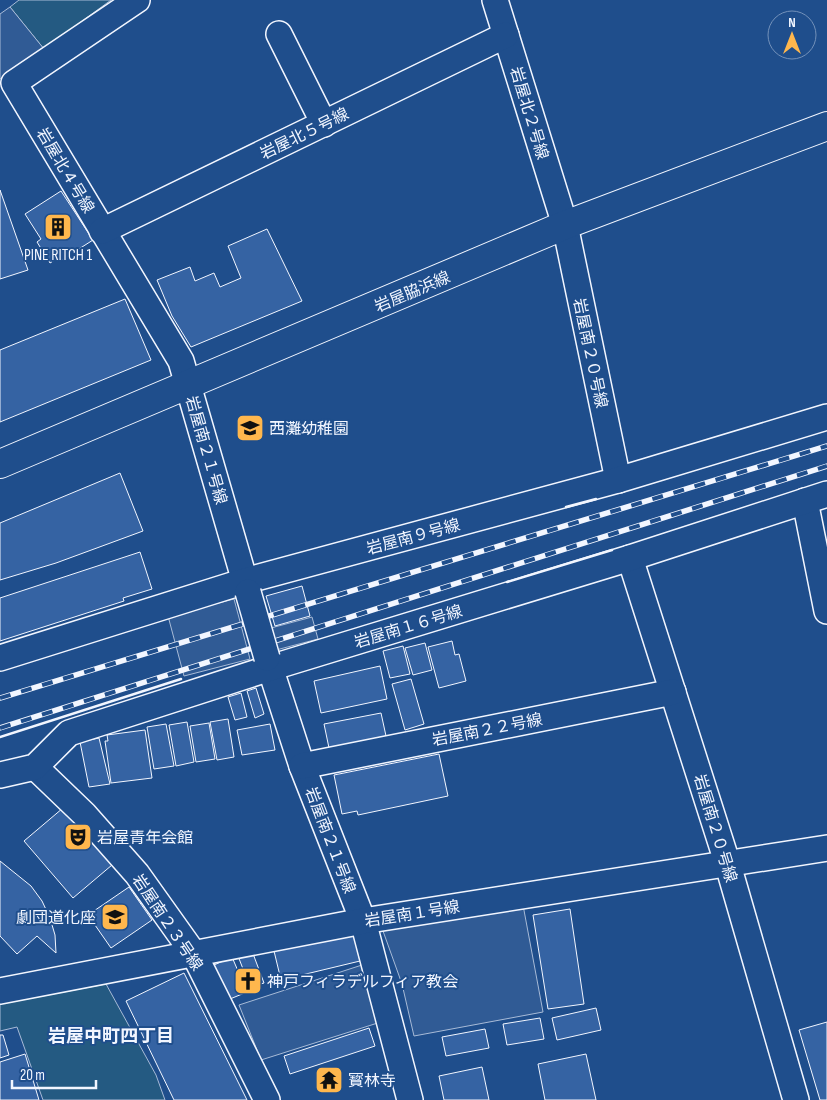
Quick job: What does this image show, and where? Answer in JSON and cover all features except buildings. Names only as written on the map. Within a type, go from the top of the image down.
[{"type":"street","name":"岩屋北４号線","points":[[137,0],[14,83],[181,361],[188,386]]},
{"type":"street","name":"岩屋北２号線","points":[[495,0],[565,225]]},
{"type":"street","points":[[279,34],[324,124]]},
{"type":"street","name":"岩屋北５号線","points":[[102,231],[506,35]]},
{"type":"street","name":"岩屋脇浜線","points":[[0,464],[565,225],[827,126]]},
{"type":"street","name":"岩屋南２０号線","points":[[565,225],[618,480]]},
{"type":"street","name":"岩屋南２１号線","points":[[188,386],[268,663],[302,766],[363,921],[410,1100]]},
{"type":"street","name":"岩屋南９号線","points":[[0,658],[618,480],[827,417]]},
{"type":"street","points":[[816,498],[827,611]]},
{"type":"street","name":"岩屋南１６号線","points":[[36,767],[69,733],[268,663],[630,558],[816,498]]},
{"type":"street","name":"岩屋南２０号線","points":[[630,558],[728,864],[796,1100]]},
{"type":"street","name":"岩屋南２２号線","points":[[302,766],[673,692]]},
{"type":"street","points":[[0,775],[36,767]]},
{"type":"street","name":"岩屋南２３号線","points":[[36,767],[84,814],[137,874],[194,954],[267,1100]]},
{"type":"street","name":"岩屋南１号線","points":[[0,991],[363,921],[827,848]]},
{"type":"shaded area","points":[[19,0],[111,0],[44,49],[10,7]]},
{"type":"shaded area","points":[[10,7],[44,49],[0,79],[0,14]]},
{"type":"shaded area","points":[[234,599],[250,659],[184,676],[168,616]]},
{"type":"shaded area","points":[[312,617],[318,639],[276,650],[271,628]]},
{"type":"shaded area","points":[[523,905],[543,1012],[414,1036],[402,984],[383,931]]},
{"type":"shaded area","points":[[365,964],[384,1021],[261,1060],[239,1005]]},
{"type":"shaded area","points":[[106,984],[156,1075],[165,1100],[43,1100],[17,1027],[0,1031],[0,1004]]},
{"type":"railway","points":[[0,698],[827,446]]},
{"type":"railway","points":[[0,728],[827,466]]},
{"type":"wall","points":[[566,507],[596,499]]},
{"type":"wall","points":[[507,582],[612,550]]},
{"type":"wall","points":[[0,737],[181,679]]},
{"type":"place","name":"PINE RITCH 1","points":[[58,227]]},
{"type":"place","name":"西灘幼稚園","points":[[250,428]]},
{"type":"place","name":"岩屋青年会館","points":[[78,837]]},
{"type":"place","name":"劇団道化座","points":[[115,917]]},
{"type":"place","name":"神戸フィラデルフィア教会","points":[[248,981]]},
{"type":"place","name":"寳林寺","points":[[329,1080]]},
{"type":"district","name":"岩屋中町四丁目","points":[[111,1036]]}]
